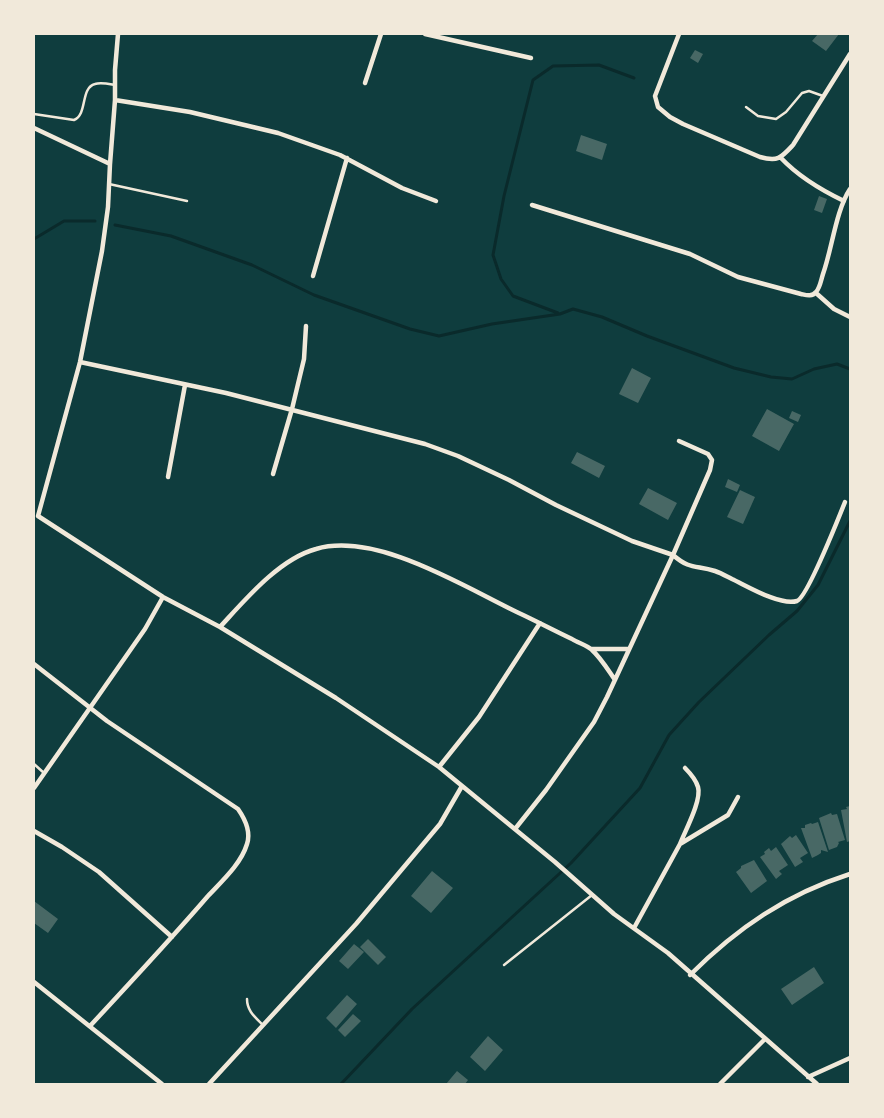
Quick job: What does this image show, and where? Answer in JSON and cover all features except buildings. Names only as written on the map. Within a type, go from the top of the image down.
[{"type":"street","points":[[118,34],[108,207],[102,251],[80,362],[36,515],[163,597],[220,626],[336,698],[439,767],[592,894],[668,953],[690,975],[817,1084]]},
{"type":"street","points":[[364,83],[381,34]]},
{"type":"street","points":[[425,34],[531,58]]},
{"type":"street","points":[[679,34],[655,96],[658,107],[670,118],[770,160],[781,158],[793,145],[850,54]]},
{"type":"street","points":[[115,100],[190,112],[269,131],[347,158],[402,188],[436,201]]},
{"type":"street","points":[[34,128],[110,164]]},
{"type":"street","points":[[313,276],[347,158]]},
{"type":"street","points":[[781,158],[792,169],[820,189],[844,201]]},
{"type":"street","points":[[816,293],[827,263],[844,201],[850,189]]},
{"type":"street","points":[[532,205],[690,254],[738,277],[801,294],[812,295],[816,293]]},
{"type":"street","points":[[816,293],[834,309],[850,317]]},
{"type":"street","points":[[273,474],[292,410],[304,360],[306,326]]},
{"type":"street","points":[[80,362],[292,410],[417,442],[458,456],[632,541],[673,554],[689,566],[715,571],[768,596],[789,602],[801,598],[810,583],[845,502]]},
{"type":"street","points":[[168,477],[185,385]]},
{"type":"street","points":[[515,829],[546,790],[594,722],[673,554],[710,470],[712,460],[708,454],[679,441]]},
{"type":"street","points":[[220,626],[256,589],[292,561],[316,549],[340,545],[379,551],[413,562],[540,623],[591,649],[615,680]]},
{"type":"street","points":[[34,788],[145,629],[163,597]]},
{"type":"street","points":[[439,767],[478,716],[540,623]]},
{"type":"street","points":[[591,649],[629,649]]},
{"type":"street","points":[[34,664],[90,708],[160,758],[238,809],[248,829],[248,843],[236,864],[90,1026]]},
{"type":"street","points":[[634,928],[680,844],[695,807],[699,792],[696,782],[685,768]]},
{"type":"street","points":[[209,1084],[356,924],[440,824],[462,786]]},
{"type":"street","points":[[680,844],[728,815],[738,797]]},
{"type":"street","points":[[34,831],[99,872],[172,937]]},
{"type":"street","points":[[690,975],[726,942],[770,910],[812,887],[850,874]]},
{"type":"street","points":[[34,982],[162,1084]]},
{"type":"street","points":[[720,1084],[765,1039]]},
{"type":"street","points":[[808,1077],[850,1058]]},
{"type":"lane","points":[[34,114],[74,120],[80,116],[90,87],[100,83],[115,85]]},
{"type":"lane","points":[[746,107],[758,116],[776,119],[786,112],[802,93],[809,91],[823,96]]},
{"type":"lane","points":[[109,184],[187,201]]},
{"type":"lane","points":[[34,764],[44,773]]},
{"type":"lane","points":[[504,965],[592,894]]},
{"type":"lane","points":[[247,999],[247,1006],[263,1025]]},
{"type":"waterway","points":[[558,313],[513,296],[501,279],[493,255],[504,196],[533,80],[553,66],[599,65],[634,78]]},
{"type":"waterway","points":[[34,239],[64,221],[95,221]]},
{"type":"waterway","points":[[115,225],[171,236],[252,265],[314,295],[410,329],[439,336],[492,324],[560,314],[573,309],[602,317],[647,336],[734,368],[771,377],[792,379],[814,369],[837,364],[850,369]]},
{"type":"waterway","points":[[341,1084],[412,1009],[571,863],[640,788],[669,735],[699,702],[797,611],[818,585],[850,521]]}]
